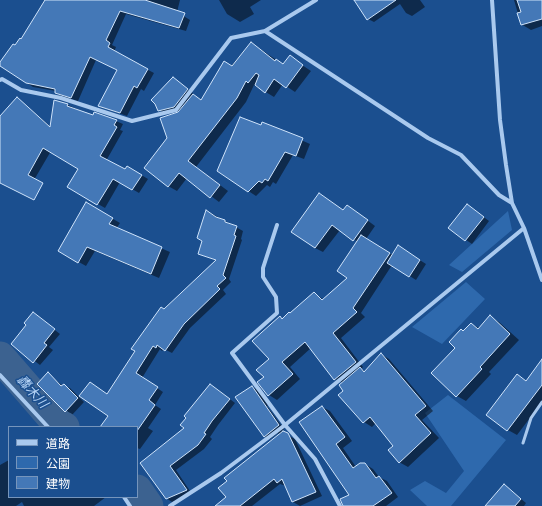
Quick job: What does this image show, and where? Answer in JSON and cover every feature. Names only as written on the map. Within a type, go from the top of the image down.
[{"type":"street","points":[[0,80],[2,79],[21,90],[61,98],[132,121],[176,110],[231,38],[265,31],[316,0]]},
{"type":"street","points":[[492,0],[502,142],[512,202],[524,228],[542,280]]},
{"type":"street","points":[[265,31],[428,138],[461,155],[499,195],[512,202]]},
{"type":"street","points":[[278,225],[263,268],[263,277],[276,297],[277,313],[232,352],[285,425],[314,459],[340,506]]},
{"type":"street","points":[[170,506],[221,473],[285,425],[524,228]]},
{"type":"street","points":[[0,375],[47,426]]},
{"type":"lane","points":[[523,443],[531,418],[542,402]]},
{"type":"green space","points":[[508,211],[512,230],[462,272],[449,265]]},
{"type":"green space","points":[[466,282],[485,299],[442,344],[412,327]]},
{"type":"green space","points":[[448,395],[506,440],[451,506],[427,506],[410,490],[425,481],[446,493],[464,471],[425,413]]},
{"type":"building","points":[[45,0],[145,0],[185,13],[179,28],[120,11],[106,40],[110,43],[108,47],[148,69],[137,88],[134,86],[120,113],[98,106],[117,70],[90,57],[71,98],[55,93],[55,89],[26,83],[0,66],[0,62],[13,44],[15,45],[20,38],[21,39]]},
{"type":"building","points":[[354,0],[396,0],[367,20]]},
{"type":"building","points":[[517,0],[542,0],[542,19],[521,25],[517,13],[521,12]]},
{"type":"building","points":[[251,42],[275,61],[276,59],[283,64],[290,55],[303,65],[286,88],[274,79],[265,93],[255,85],[259,75],[256,73],[248,83],[246,81],[237,98],[188,161],[220,185],[210,198],[179,173],[168,187],[144,168],[167,138],[160,118],[178,112],[193,94],[201,100],[224,61],[232,66]]},
{"type":"building","points":[[173,77],[188,89],[174,107],[158,111],[155,104],[151,100]]},
{"type":"building","points":[[17,97],[50,127],[54,100],[68,104],[67,106],[93,115],[94,112],[117,120],[114,125],[117,127],[100,156],[125,169],[127,166],[142,175],[132,190],[113,179],[97,205],[67,187],[78,169],[43,148],[28,175],[43,183],[34,200],[0,183],[0,116]]},
{"type":"building","points":[[240,117],[261,125],[262,122],[303,138],[296,156],[285,152],[268,181],[265,179],[262,183],[259,181],[248,192],[217,171]]},
{"type":"building","points":[[319,193],[343,210],[347,205],[368,220],[353,241],[332,225],[315,248],[291,232]]},
{"type":"building","points":[[86,202],[113,218],[109,224],[162,247],[151,274],[87,247],[78,263],[58,251]]},
{"type":"building","points":[[467,204],[484,217],[465,241],[448,228]]},
{"type":"building","points":[[206,210],[216,217],[225,220],[225,222],[237,226],[234,235],[236,236],[223,275],[226,278],[217,286],[220,289],[184,324],[165,351],[157,345],[156,348],[153,346],[136,373],[158,387],[149,400],[155,405],[138,430],[138,426],[101,426],[108,416],[79,396],[90,382],[107,394],[135,351],[131,349],[161,307],[164,309],[216,260],[198,254],[202,241],[197,238]]},
{"type":"building","points":[[361,235],[390,253],[353,308],[357,312],[333,333],[356,362],[334,380],[305,342],[282,362],[293,374],[268,396],[257,382],[264,377],[256,370],[269,359],[252,341],[280,316],[282,319],[314,292],[322,300],[347,278],[337,271]]},
{"type":"building","points":[[398,245],[420,260],[409,277],[387,263]]},
{"type":"building","points":[[33,312],[55,329],[44,343],[47,345],[33,363],[11,344],[26,325],[24,323]]},
{"type":"building","points":[[490,315],[510,334],[480,367],[482,369],[456,397],[431,373],[455,348],[449,342],[461,329],[463,331],[471,323],[478,329]]},
{"type":"building","points":[[381,353],[426,406],[415,415],[431,433],[399,463],[388,450],[393,446],[370,417],[363,423],[338,395],[343,391],[339,385],[360,367],[364,372]]},
{"type":"building","points":[[542,359],[542,385],[507,431],[486,415],[517,374],[526,381]]},
{"type":"building","points":[[48,372],[61,386],[64,384],[78,398],[65,412],[37,384]]},
{"type":"building","points":[[210,384],[230,399],[212,421],[204,433],[206,434],[198,445],[170,466],[187,490],[166,499],[140,463],[184,428],[180,425],[186,418],[184,416]]},
{"type":"building","points":[[252,386],[279,425],[264,437],[235,397]]},
{"type":"building","points":[[322,406],[345,437],[336,444],[353,468],[360,463],[365,463],[376,478],[379,476],[392,493],[373,506],[343,506],[340,499],[349,495],[299,422]]},
{"type":"building","points":[[283,431],[288,433],[316,492],[292,502],[282,479],[277,483],[274,479],[240,506],[215,506],[226,497],[218,488],[227,481],[224,478]]},
{"type":"building","points":[[504,484],[521,499],[515,506],[485,506]]},
{"type":"waterway","name":"轟木川","points":[[0,357],[58,424],[62,426]]},
{"type":"waterway","name":"轟木川","points":[[138,491],[148,506]]}]
